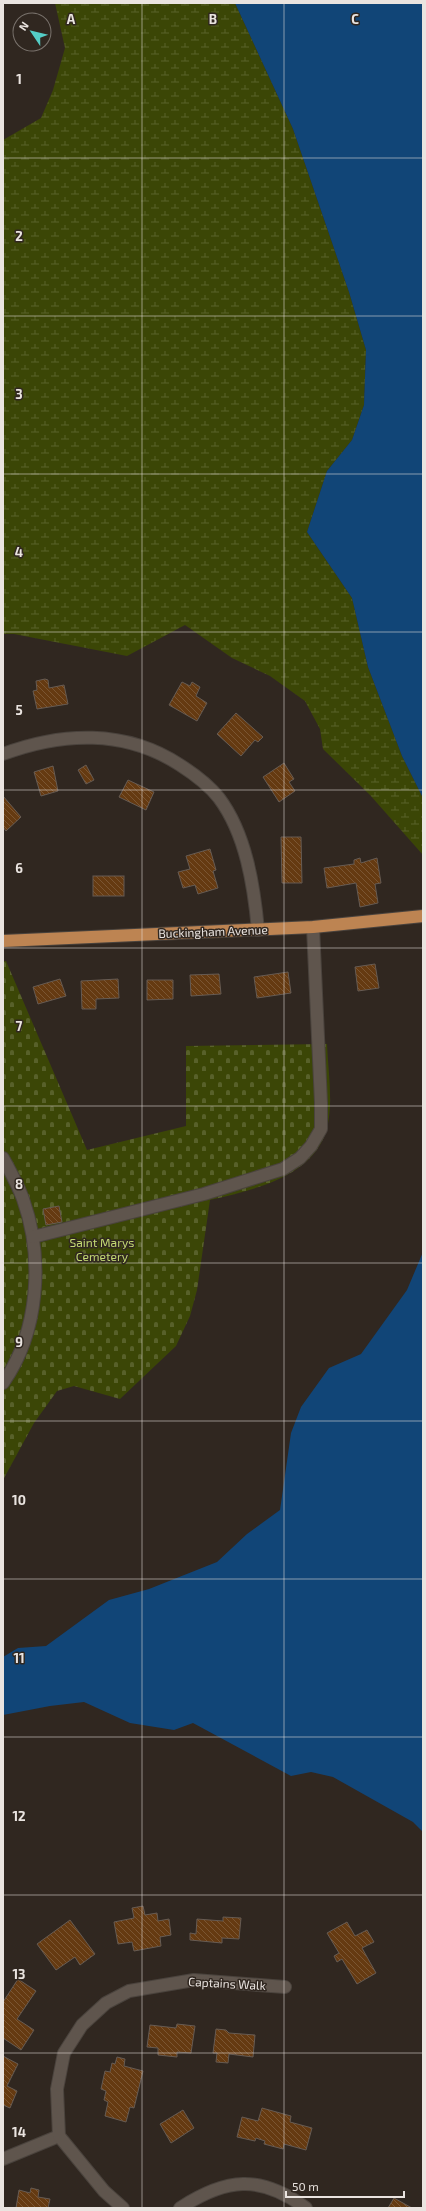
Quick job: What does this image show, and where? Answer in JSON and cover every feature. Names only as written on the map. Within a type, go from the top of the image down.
[{"type":"main road","name":"Buckingham Avenue","points":[[3,941],[313,927],[423,916]]},
{"type":"street","points":[[3,754],[25,746],[79,736],[107,738],[140,745],[164,754],[204,782],[219,798],[229,815],[248,866],[258,930]]},
{"type":"street","points":[[33,1237],[204,1194],[259,1178],[283,1169],[300,1158],[312,1146],[320,1129],[321,1103],[313,927]]},
{"type":"street","points":[[3,1158],[23,1198],[33,1237],[36,1268],[32,1312],[23,1347],[3,1383]]},
{"type":"street","name":"Captains Walk","points":[[60,2136],[57,2089],[64,2053],[82,2025],[106,2003],[129,1991],[194,1980],[285,1988]]},
{"type":"street","points":[[3,2159],[60,2136],[104,2191],[123,2208]]},
{"type":"street","points":[[180,2208],[209,2191],[224,2186],[244,2184],[273,2188],[292,2198],[306,2208]]},
{"type":"green space","points":[[55,3],[235,3],[293,129],[349,292],[366,350],[364,405],[352,440],[327,471],[307,532],[352,598],[368,667],[402,756],[423,798],[423,855],[370,795],[323,749],[320,729],[305,701],[270,676],[232,658],[185,625],[127,656],[14,634],[3,634],[3,140],[41,118],[53,90],[65,48]]},
{"type":"green space","name":"Saint Marys Cemetery","points":[[3,961],[6,961],[87,1150],[186,1126],[186,1046],[327,1044],[330,1099],[329,1117],[324,1137],[314,1153],[301,1166],[285,1176],[267,1184],[248,1191],[210,1200],[197,1290],[190,1316],[176,1346],[120,1399],[74,1386],[57,1391],[34,1423],[3,1480]]},
{"type":"water","points":[[235,3],[423,3],[423,798],[402,756],[368,667],[352,598],[307,532],[327,471],[352,440],[364,405],[366,350],[349,292],[293,129]]},
{"type":"water","points":[[423,1252],[423,1832],[413,1822],[333,1777],[311,1772],[291,1776],[193,1723],[174,1730],[130,1723],[84,1702],[50,1706],[3,1715],[3,1657],[18,1648],[46,1646],[109,1600],[149,1589],[217,1562],[247,1534],[280,1510],[291,1433],[301,1407],[329,1368],[361,1354],[407,1290]]},
{"type":"building","points":[[45,679],[48,680],[49,688],[64,685],[68,704],[37,709],[33,691],[37,690],[36,681]]},
{"type":"building","points":[[182,682],[190,686],[192,682],[200,687],[196,696],[207,703],[197,721],[169,705]]},
{"type":"building","points":[[236,713],[263,737],[258,742],[255,740],[241,756],[217,734]]},
{"type":"building","points":[[284,763],[294,779],[289,782],[295,791],[279,802],[263,777]]},
{"type":"building","points":[[86,765],[94,780],[86,784],[78,770]]},
{"type":"building","points":[[53,766],[58,791],[41,796],[34,772]]},
{"type":"building","points":[[128,780],[154,792],[146,810],[119,797]]},
{"type":"building","points":[[3,796],[21,817],[6,831],[3,827]]},
{"type":"building","points":[[281,837],[301,837],[302,883],[282,883]]},
{"type":"building","points":[[210,849],[216,870],[213,871],[218,888],[198,894],[195,885],[183,888],[178,872],[190,869],[186,856]]},
{"type":"building","points":[[360,858],[361,863],[377,858],[381,883],[375,884],[378,903],[360,907],[356,883],[327,888],[324,868],[354,864],[354,860]]},
{"type":"building","points":[[93,876],[124,876],[124,896],[93,896]]},
{"type":"building","points":[[375,964],[379,988],[358,991],[355,967]]},
{"type":"building","points":[[288,972],[291,993],[257,998],[254,977]]},
{"type":"building","points":[[219,974],[221,994],[191,996],[190,975]]},
{"type":"building","points":[[60,979],[66,996],[38,1004],[33,987]]},
{"type":"building","points":[[118,979],[119,998],[96,999],[96,1009],[82,1009],[81,981]]},
{"type":"building","points":[[147,980],[173,980],[173,999],[147,1000]]},
{"type":"building","points":[[59,1206],[62,1222],[46,1225],[43,1209]]},
{"type":"building","points":[[143,1906],[145,1915],[157,1913],[158,1921],[169,1919],[171,1935],[160,1937],[161,1946],[134,1951],[132,1942],[118,1944],[114,1922],[134,1918],[132,1908]]},
{"type":"building","points":[[223,1917],[241,1918],[239,1939],[222,1938],[222,1943],[190,1940],[190,1933],[196,1934],[197,1919],[223,1921]]},
{"type":"building","points":[[70,1920],[95,1954],[80,1965],[75,1957],[56,1970],[37,1944]]},
{"type":"building","points":[[347,1922],[355,1936],[367,1930],[374,1942],[362,1948],[376,1973],[357,1984],[342,1959],[337,1962],[334,1956],[339,1953],[327,1933]]},
{"type":"building","points":[[18,1979],[36,1991],[17,2019],[34,2030],[21,2050],[3,2038],[3,2002]]},
{"type":"building","points":[[177,2024],[195,2026],[191,2053],[177,2052],[177,2057],[158,2055],[158,2048],[147,2047],[150,2025],[176,2028]]},
{"type":"building","points":[[216,2029],[226,2030],[229,2033],[255,2035],[253,2057],[229,2054],[228,2063],[216,2062],[217,2053],[213,2053]]},
{"type":"building","points":[[3,2056],[18,2064],[7,2086],[17,2091],[10,2108],[3,2105]]},
{"type":"building","points":[[117,2057],[125,2059],[124,2066],[143,2071],[134,2108],[130,2107],[126,2122],[105,2116],[108,2102],[104,2100],[106,2091],[101,2089],[105,2071],[110,2072],[112,2063],[115,2064]]},
{"type":"building","points":[[262,2108],[291,2116],[290,2122],[312,2128],[306,2150],[284,2144],[283,2149],[264,2144],[265,2141],[256,2138],[255,2141],[237,2137],[242,2117],[258,2121]]},
{"type":"building","points":[[183,2110],[194,2128],[171,2143],[160,2124]]},
{"type":"building","points":[[31,2188],[39,2190],[38,2197],[50,2199],[48,2208],[16,2208],[19,2190],[30,2193]]},
{"type":"building","points":[[394,2198],[412,2208],[388,2208]]}]
